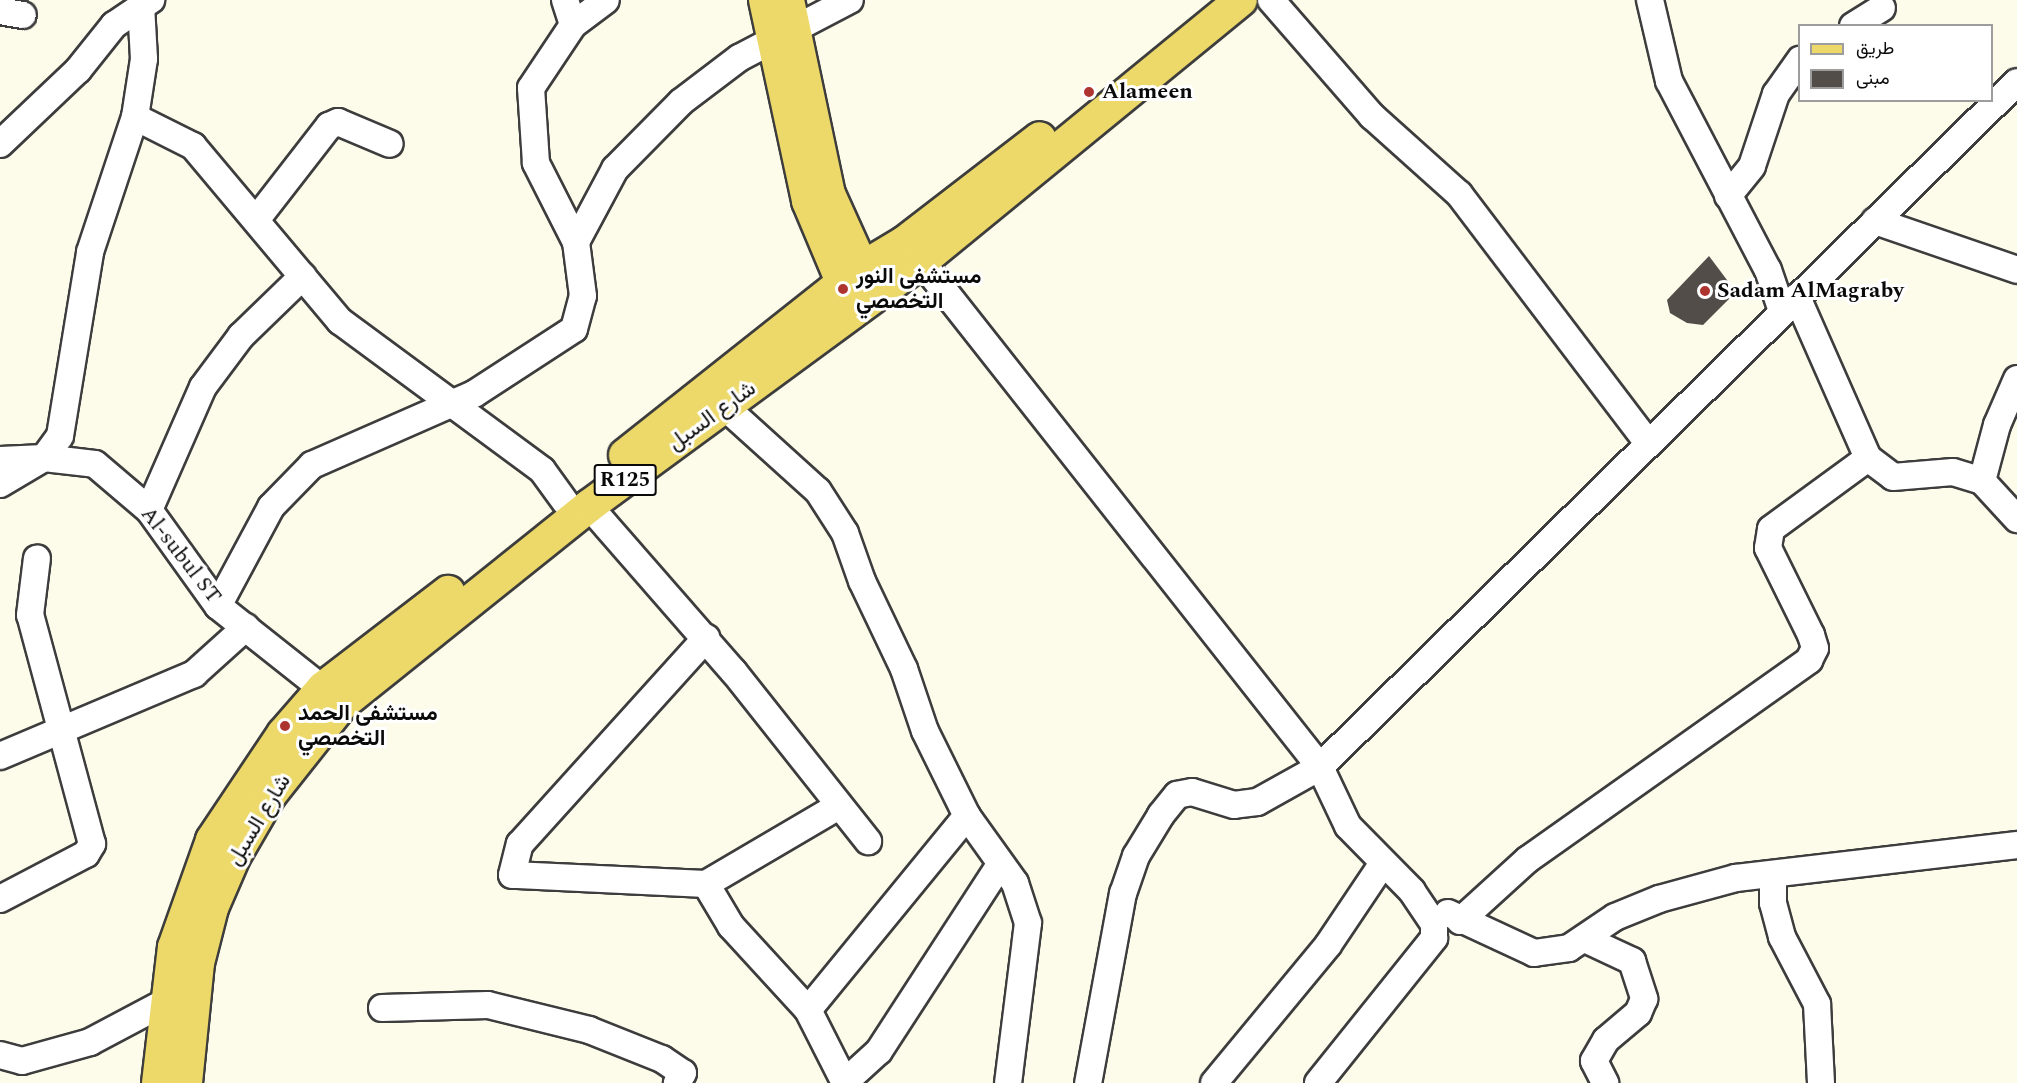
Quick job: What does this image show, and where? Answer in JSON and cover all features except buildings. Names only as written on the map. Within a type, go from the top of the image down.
[{"type":"main road","points":[[765,0],[782,38],[808,201],[858,289]]},
{"type":"main road","points":[[782,38],[788,0]]},
{"type":"main road","name":"شارع السبل","points":[[913,251],[1208,0]]},
{"type":"main road","name":"شارع السبل","points":[[158,1083],[174,947],[212,840],[283,734],[577,504],[1241,0]]},
{"type":"main road","name":"شارع السبل","points":[[577,504],[725,407],[858,289]]},
{"type":"main road","name":"شارع السبل","points":[[186,1083],[198,963],[212,908],[234,856],[332,696]]},
{"type":"street","points":[[565,0],[573,25]]},
{"type":"street","points":[[218,606],[271,507],[312,465],[453,403],[574,329],[583,296],[576,242],[536,163],[531,88],[573,25],[606,0]]},
{"type":"street","points":[[576,242],[615,169],[672,110],[739,58],[782,38],[850,0]]},
{"type":"street","points":[[1271,0],[1372,116],[1459,194],[1648,443]]},
{"type":"street","points":[[1650,0],[1669,81],[1728,196],[1789,304],[1868,458],[1893,477],[1953,472],[1982,481],[2017,519]]},
{"type":"street","points":[[0,484],[44,458],[60,436],[90,252],[135,117],[144,59],[146,3]]},
{"type":"street","points":[[0,144],[78,70],[114,25],[146,3]]},
{"type":"street","points":[[1856,24],[1882,8]]},
{"type":"street","points":[[1728,196],[1752,166],[1780,85],[1798,62]]},
{"type":"street","points":[[1088,1083],[1123,893],[1136,856],[1161,815],[1177,795],[1192,792],[1234,805],[1257,802],[1320,767],[2017,82]]},
{"type":"street","points":[[135,117],[193,146],[340,321],[542,470],[577,504],[706,638],[837,807],[868,841]]},
{"type":"street","points":[[256,220],[329,126],[338,122],[390,144]]},
{"type":"street","points":[[1875,220],[2017,270]]},
{"type":"street","points":[[913,251],[1320,767],[1348,826],[1412,891],[1460,921],[1534,953],[1587,940],[1615,917],[1659,899],[1736,878],[2017,845]]},
{"type":"street","points":[[149,510],[203,387],[241,336],[303,276]]},
{"type":"street","points":[[1982,481],[2007,424],[2017,379]]},
{"type":"street","points":[[725,407],[818,491],[845,533],[862,581],[904,669],[925,731],[967,816],[999,866],[1015,883],[1028,923],[1008,1083]]},
{"type":"street","name":"Al-subul ST","points":[[0,460],[44,458],[94,464],[149,510],[218,606],[332,696]]},
{"type":"street","points":[[1460,921],[1527,860],[1809,660],[1815,648],[1811,635],[1768,548],[1771,529],[1868,458]]},
{"type":"street","points":[[0,899],[90,850],[62,730],[30,615],[37,558]]},
{"type":"street","points":[[0,756],[194,674],[246,627]]},
{"type":"street","points":[[706,638],[520,844],[512,875],[706,884],[837,807]]},
{"type":"street","points":[[808,1010],[967,816]]},
{"type":"street","points":[[1214,1083],[1328,945],[1383,863]]},
{"type":"street","points":[[706,884],[731,926],[808,1010],[845,1082],[879,1052],[999,866]]},
{"type":"street","points":[[1773,875],[1773,903],[1782,937],[1817,1004],[1821,1083]]},
{"type":"street","points":[[1318,1083],[1434,938],[1434,924],[1412,891]]},
{"type":"street","points":[[1587,940],[1632,961],[1644,999],[1638,1013],[1606,1040],[1594,1061],[1605,1083]]},
{"type":"street","points":[[0,1056],[22,1061],[90,1042],[167,1001]]},
{"type":"street","points":[[382,1008],[488,1005],[555,1022],[663,1059],[683,1073],[677,1083]]},
{"type":"place","name":"Alameen","points":[[1089,92]]},
{"type":"place","name":"مستشفى النور التخصصي","points":[[843,289]]},
{"type":"place","name":"Sadam AlMagraby","points":[[1705,291]]},
{"type":"place","name":"مستشفى الحمد التخصصي","points":[[285,726]]}]
